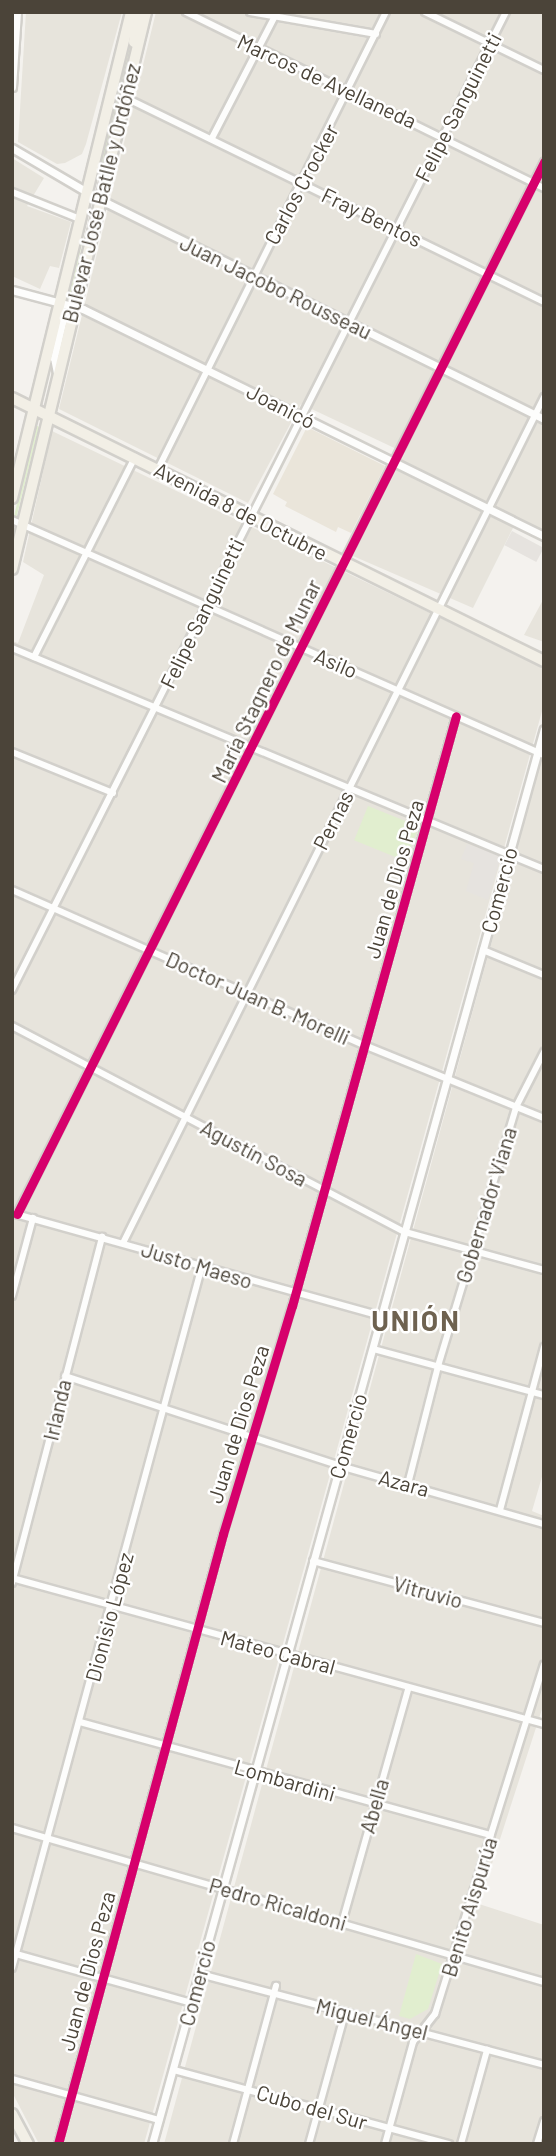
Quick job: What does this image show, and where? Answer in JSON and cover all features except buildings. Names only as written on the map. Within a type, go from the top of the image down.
[{"type":"main road","name":"Bulevar José Batlle y Ordóñez","points":[[12,498],[131,12]]},
{"type":"main road","points":[[136,52],[138,12]]},
{"type":"main road","name":"Bulevar José Batlle y Ordóñez","points":[[12,569],[17,522],[48,416],[146,12]]},
{"type":"main road","points":[[99,200],[94,188],[107,131],[104,117]]},
{"type":"main road","name":"Avenida 8 de Octubre","points":[[12,398],[544,661]]},
{"type":"main road","points":[[12,2113],[28,2144]]},
{"type":"street","points":[[12,87],[17,12]]},
{"type":"street","name":"Marcos de Avellaneda","points":[[186,12],[544,187]]},
{"type":"street","points":[[250,12],[376,34]]},
{"type":"street","name":"Carlos Crocker","points":[[158,469],[301,181],[350,91],[386,12]]},
{"type":"street","points":[[425,12],[544,70]]},
{"type":"street","name":"Felipe Sanguinetti","points":[[12,990],[506,12]]},
{"type":"street","points":[[212,138],[276,15]]},
{"type":"street","name":"Fray Bentos","points":[[124,97],[301,181],[544,302]]},
{"type":"street","name":"Juan Jacobo Rousseau","points":[[12,148],[99,200],[544,419]]},
{"type":"street","name":"María Stagnero de Munar","points":[[15,1214],[92,1068],[253,748],[544,162]]},
{"type":"street","points":[[12,192],[80,219]]},
{"type":"street","name":"Joanicó","points":[[12,290],[59,306],[73,307],[207,369],[544,536]]},
{"type":"street","name":"Bulevar José Batlle y Ordóñez","points":[[57,373],[54,358],[64,315],[59,306]]},
{"type":"street","name":"Pernas","points":[[123,1243],[544,397]]},
{"type":"street","points":[[34,657],[135,457]]},
{"type":"street","name":"Asilo","points":[[17,522],[540,753]]},
{"type":"street","points":[[12,648],[544,869]]},
{"type":"street","name":"Juan de Dios Peza","points":[[58,2144],[101,1978],[252,1438],[430,821],[456,716]]},
{"type":"street","name":"Comercio","points":[[152,2144],[509,854],[540,753],[544,729]]},
{"type":"street","points":[[12,752],[113,793]]},
{"type":"street","name":"Doctor Juan B. Morelli","points":[[12,890],[364,1045],[544,1118]]},
{"type":"street","points":[[483,950],[544,975]]},
{"type":"street","name":"Agustín Sosa","points":[[12,1027],[405,1232],[544,1270]]},
{"type":"street","name":"Gobernador Viana","points":[[408,1484],[471,1250],[516,1107],[544,1052]]},
{"type":"street","name":"Justo Maeso","points":[[15,1214],[381,1316]]},
{"type":"street","points":[[12,1296],[33,1218]]},
{"type":"street","name":"Irlanda","points":[[13,1580],[102,1237]]},
{"type":"street","name":"Dionisio López","points":[[12,1968],[202,1266]]},
{"type":"street","points":[[500,1510],[544,1347]]},
{"type":"street","points":[[373,1349],[544,1395]]},
{"type":"street","name":"Azara","points":[[65,1376],[252,1438],[544,1524]]},
{"type":"street","name":"Vitruvio","points":[[313,1561],[544,1623]]},
{"type":"street","name":"Mateo Cabral","points":[[13,1580],[544,1724]]},
{"type":"street","name":"Benito Aispurúa","points":[[385,2144],[413,2042],[435,2014],[544,1665]]},
{"type":"street","name":"Abella","points":[[342,1923],[373,1805],[408,1689]]},
{"type":"street","name":"Lombardini","points":[[80,1722],[255,1773],[491,1835]]},
{"type":"street","name":"Pedro Ricaldoni","points":[[12,1828],[544,1982]]},
{"type":"street","points":[[16,1954],[192,2003]]},
{"type":"street","name":"Miguel Ángel","points":[[200,1974],[345,2013],[421,2030],[544,2065]]},
{"type":"street","points":[[233,2144],[276,1986]]},
{"type":"street","points":[[309,2144],[345,2013]]},
{"type":"street","points":[[461,2144],[487,2050]]},
{"type":"street","name":"Cubo del Sur","points":[[174,2070],[450,2144]]},
{"type":"street","points":[[12,2079],[159,2120]]},
{"type":"street","points":[[537,2144],[544,2120]]},
{"type":"shaded area","points":[[26,12],[122,12],[86,144],[82,154],[65,163],[57,164],[18,142]]},
{"type":"shaded area","points":[[156,12],[544,12],[544,530],[518,518],[473,608],[353,556],[405,453],[301,404],[248,503],[59,409]]},
{"type":"shaded area","points":[[12,158],[44,178],[27,206],[71,222],[59,268],[50,266],[40,289],[12,276]]},
{"type":"shaded area","points":[[307,427],[385,466],[351,533],[338,527],[336,532],[285,506],[287,502],[273,494]]},
{"type":"shaded area","points":[[52,431],[544,668],[544,704],[144,2144],[39,2144],[12,2092],[12,641],[18,643],[44,575],[23,562]]},
{"type":"shaded area","points":[[512,531],[544,548],[536,562],[504,545]]},
{"type":"shaded area","points":[[544,598],[544,642],[524,635]]},
{"type":"shaded area","points":[[544,750],[544,1470],[532,1511],[544,1516],[544,1703],[479,1904],[544,1925],[544,2144],[164,2144]]},
{"type":"shaded area","points":[[467,844],[501,856],[488,900],[466,891],[474,863],[461,859]]},
{"type":"green space","points":[[135,12],[131,52],[98,183],[109,122]]},
{"type":"green space","points":[[91,201],[70,300],[66,300],[88,202]]},
{"type":"green space","points":[[36,425],[39,427],[16,519],[14,516]]},
{"type":"green space","points":[[368,806],[419,827],[405,861],[354,840]]},
{"type":"green space","points":[[416,1954],[442,1964],[428,2009],[410,2019],[399,2016]]},
{"type":"cycle path","points":[[17,1214],[544,162]]},
{"type":"cycle path","points":[[58,2144],[223,1534],[292,1306],[456,716]]},
{"type":"district","name":"UNIÓN","points":[[416,1320]]}]
